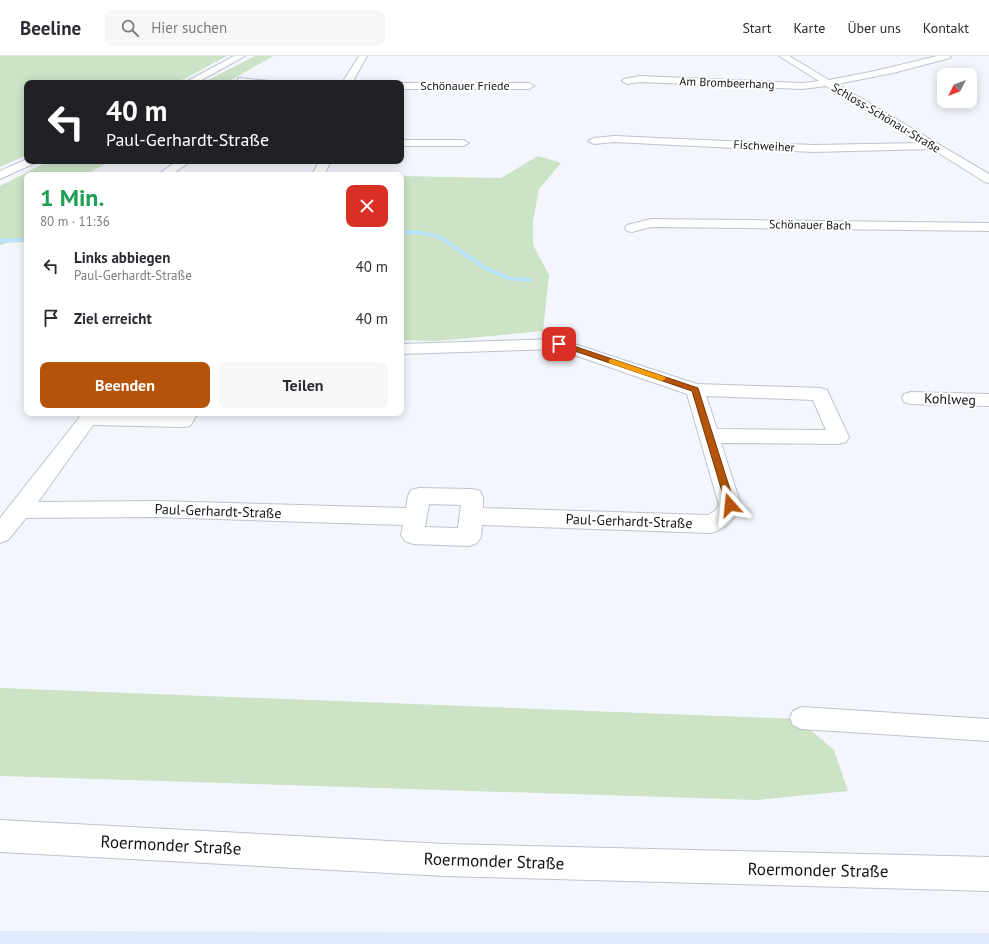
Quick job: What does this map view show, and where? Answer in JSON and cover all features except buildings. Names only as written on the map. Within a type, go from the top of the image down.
[{"type":"street","points":[[195,80],[241,56]]},
{"type":"street","points":[[349,80],[363,56]]},
{"type":"street","name":"Schloss-Schönau-Straße","points":[[783,56],[989,179]]},
{"type":"street","name":"Am Brombeerhang","points":[[627,81],[640,79],[802,86],[828,83],[911,66],[947,56]]},
{"type":"street","name":"Schönauer Friede","points":[[404,86],[529,86]]},
{"type":"street","name":"Fischweiher","points":[[594,141],[614,139],[832,149],[887,149],[933,146]]},
{"type":"street","points":[[404,143],[463,143]]},
{"type":"street","points":[[0,175],[24,164]]},
{"type":"street","points":[[168,172],[180,164]]},
{"type":"street","name":"Schönauer Bach","points":[[632,228],[651,223],[989,227]]},
{"type":"street","points":[[404,349],[559,344],[696,390],[820,394],[839,437],[708,436]]},
{"type":"street","name":"Paul-Gerhardt-Straße","points":[[470,516],[711,524],[723,516],[730,505],[708,436],[696,390]]},
{"type":"street","name":"Kohlweg","points":[[911,398],[989,400]]},
{"type":"street","points":[[0,534],[20,510],[89,416],[183,421],[186,416]]},
{"type":"street","points":[[419,496],[472,497],[469,537],[412,535],[415,516],[419,496]]},
{"type":"street","name":"Paul-Gerhardt-Straße","points":[[20,510],[156,509],[415,516]]},
{"type":"street","name":"Roermonder Straße","points":[[0,836],[444,860],[989,874]]},
{"type":"lane","points":[[802,718],[989,730]]},
{"type":"shaded area","points":[[0,931],[989,933],[989,944],[0,944]]},
{"type":"green space","points":[[0,56],[227,56],[182,80],[24,80],[24,156],[0,167]]},
{"type":"green space","points":[[255,56],[273,56],[231,80],[208,80]]},
{"type":"green space","points":[[538,156],[561,163],[539,189],[533,221],[533,245],[549,275],[543,331],[438,341],[404,340],[404,176],[501,178]]},
{"type":"green space","points":[[43,164],[105,164],[91,172],[27,172]]},
{"type":"green space","points":[[24,174],[24,242],[0,245],[0,186]]},
{"type":"green space","points":[[0,688],[798,719],[834,750],[848,791],[758,800],[0,776]]},
{"type":"waterway","name":"Schönauer Bach","points":[[404,233],[416,232],[440,237],[485,268],[510,279],[530,280]]},
{"type":"waterway","name":"Schönauer Bach","points":[[0,241],[24,239]]},
{"type":"slow traffic","points":[[612,361],[662,378]]},
{"type":"route","points":[[559,344],[696,390],[708,436],[730,505]]}]
